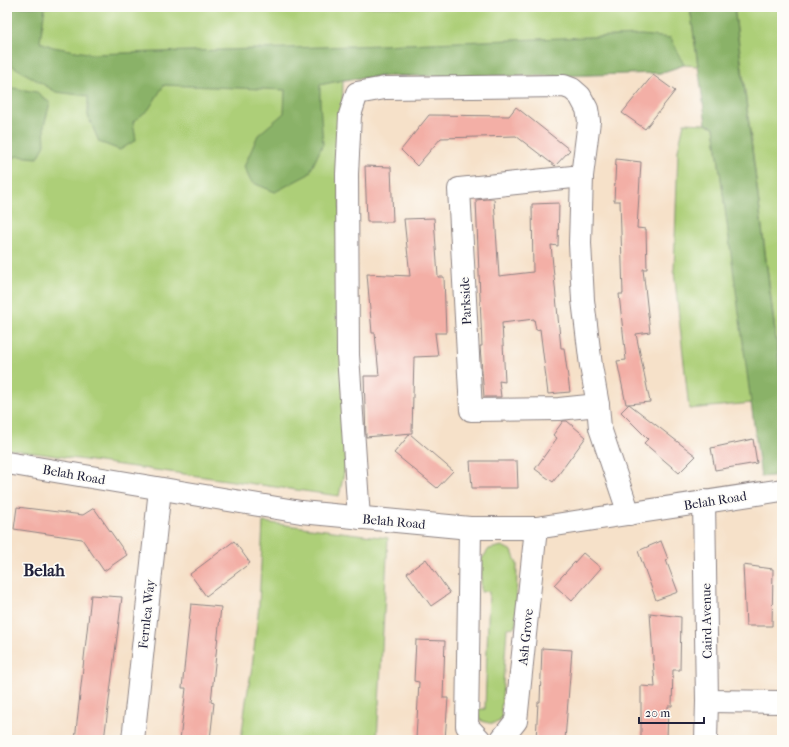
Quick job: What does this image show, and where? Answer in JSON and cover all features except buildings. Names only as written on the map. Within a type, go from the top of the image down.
[{"type":"street","points":[[359,518],[348,356],[347,174],[350,115],[357,93],[385,88],[564,86],[572,89],[580,96],[587,109],[589,121],[582,176],[580,243],[583,300],[600,428],[629,514]]},
{"type":"street","name":"Parkside","points":[[582,176],[459,189],[471,410],[559,409],[598,405]]},
{"type":"street","name":"Belah Road","points":[[7,463],[301,512],[470,528],[536,528],[782,490]]},
{"type":"street","name":"Fernlea Way","points":[[133,740],[160,489]]},
{"type":"street","name":"Caird Avenue","points":[[704,501],[707,700],[706,740]]},
{"type":"street","points":[[470,528],[467,726],[480,740]]},
{"type":"street","name":"Ash Grove","points":[[501,740],[516,720],[536,528]]},
{"type":"street","points":[[707,700],[782,702]]},
{"type":"green space","points":[[7,7],[690,7],[698,66],[684,65],[660,73],[393,76],[343,80],[339,239],[346,464],[339,496],[7,449]]},
{"type":"green space","points":[[13,7],[45,7],[40,42],[53,47],[93,54],[641,35],[671,38],[684,65],[660,73],[559,76],[381,76],[343,80],[320,85],[323,144],[309,174],[275,192],[251,182],[244,167],[258,135],[284,113],[285,90],[164,85],[149,109],[133,122],[136,140],[120,150],[99,142],[88,116],[88,96],[56,92],[11,65],[8,37]]},
{"type":"green space","points":[[690,7],[734,7],[782,387],[782,475],[761,477],[714,127],[706,124]]},
{"type":"green space","points":[[734,7],[782,7],[782,387],[741,59]]},
{"type":"green space","points":[[7,87],[37,92],[50,103],[44,126],[45,145],[38,158],[17,156],[7,163]]},
{"type":"green space","points":[[684,123],[706,124],[714,127],[752,403],[689,409],[674,271],[678,150]]},
{"type":"green space","points":[[263,522],[388,538],[377,740],[241,740],[252,667],[259,605]]},
{"type":"green space","points":[[502,546],[512,551],[517,564],[516,627],[507,628],[501,711],[509,712],[496,723],[489,723],[480,720],[476,709],[485,709],[489,591],[481,592],[481,560],[489,549]]},
{"type":"district","name":"Belah","points":[[44,570]]}]
